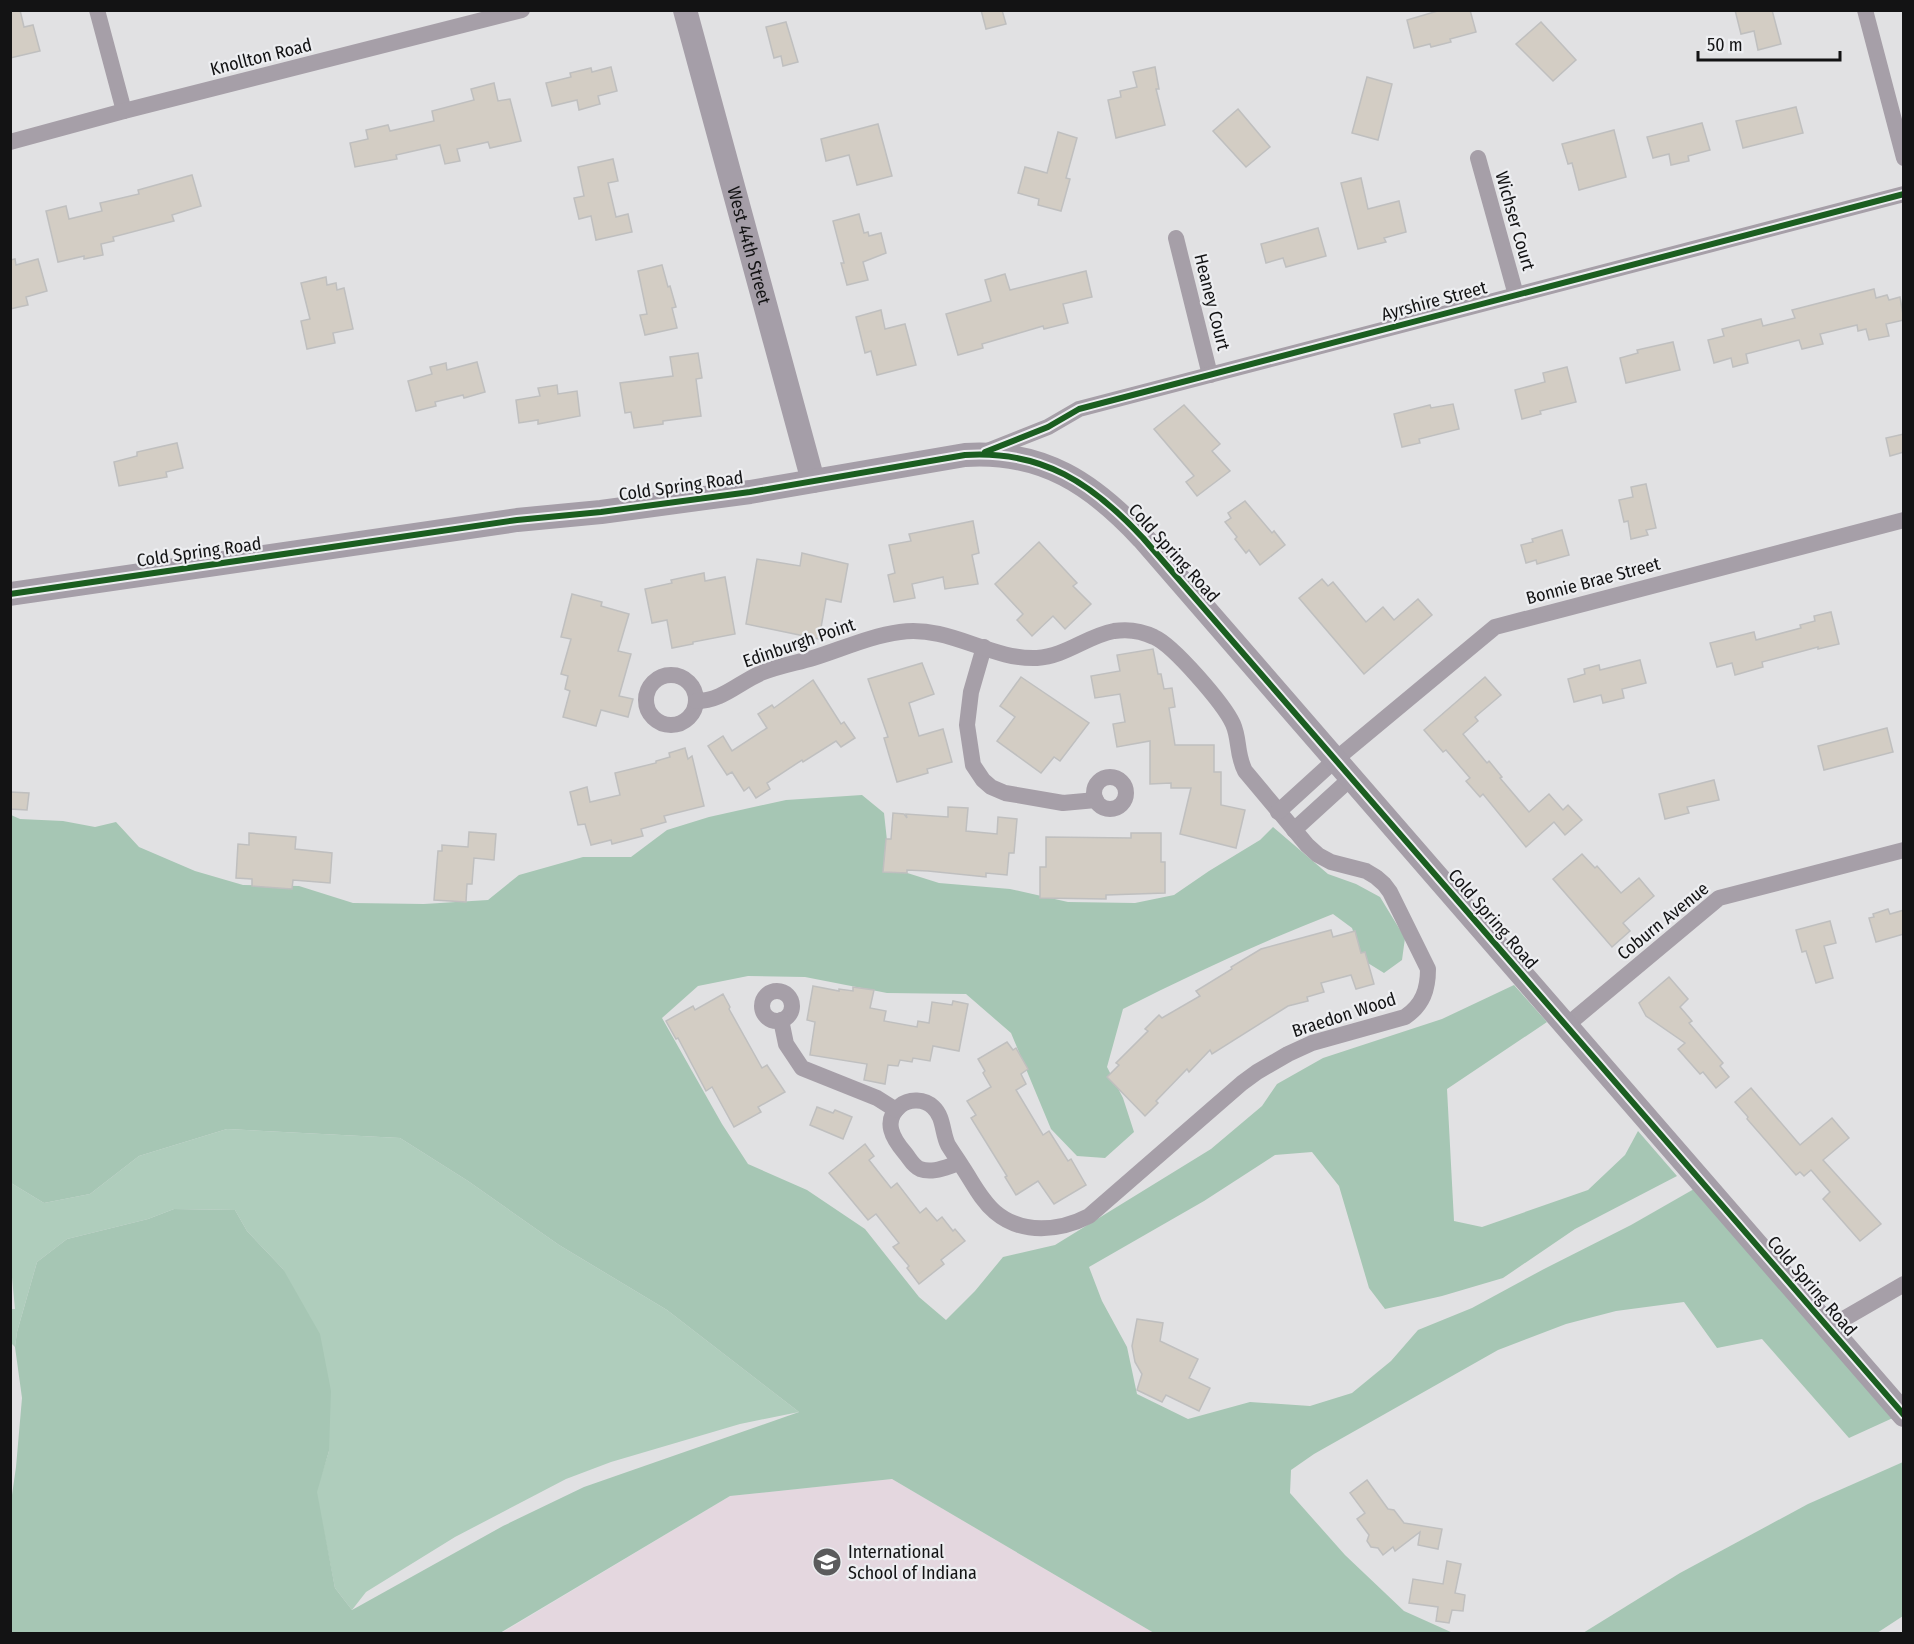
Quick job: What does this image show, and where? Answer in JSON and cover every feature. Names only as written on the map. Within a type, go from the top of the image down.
[{"type":"street","points":[[97,10],[124,111]]},
{"type":"street","name":"Knollton Road","points":[[10,142],[522,10]]},
{"type":"street","name":"West 44th Street","points":[[685,10],[813,481]]},
{"type":"street","points":[[1865,10],[1904,158]]},
{"type":"street","name":"Wichser Court","points":[[1478,158],[1516,295]]},
{"type":"street","name":"Ayrshire Street","points":[[979,454],[1048,427],[1079,409],[1904,194]]},
{"type":"street","name":"Heaney Court","points":[[1176,238],[1210,375]]},
{"type":"street","name":"Cold Spring Road","points":[[10,594],[517,520],[601,512],[750,492],[979,454],[996,454],[1019,459],[1067,474],[1118,512],[1143,538],[1904,1415]]},
{"type":"street","name":"Bonnie Brae Street","points":[[1342,770],[1495,627],[1904,520]]},
{"type":"street","name":"Edinburgh Point","points":[[696,701],[717,699],[745,681],[769,670],[884,635],[915,630],[930,631],[984,647]]},
{"type":"street","name":"Braedon Wood","points":[[960,1163],[981,1197],[994,1211],[1018,1224],[1036,1228],[1062,1227],[1089,1216],[1242,1083],[1272,1063],[1320,1040],[1399,1020],[1412,1012],[1421,1002],[1428,983],[1426,962],[1390,892],[1376,877],[1366,871],[1332,862],[1318,855],[1294,830],[1245,771],[1239,759],[1235,729],[1225,710],[1174,651],[1154,637],[1131,631],[1115,631],[1060,654],[1038,658],[1021,657],[984,647]]},
{"type":"street","points":[[984,647],[971,692],[967,725],[973,765],[983,780],[997,791],[1005,793],[1063,802],[1096,800]]},
{"type":"street","points":[[1278,812],[1342,770]]},
{"type":"street","points":[[1294,830],[1342,770]]},
{"type":"street","name":"Coburn Avenue","points":[[1567,1025],[1719,898],[1904,850]]},
{"type":"street","points":[[781,1020],[786,1044],[802,1068],[877,1098],[896,1110]]},
{"type":"street","points":[[914,1101],[925,1102],[934,1107],[941,1118],[946,1142],[960,1163],[930,1171],[917,1168],[893,1138],[890,1122],[896,1110],[902,1104],[914,1101]]},
{"type":"street","points":[[1828,1328],[1904,1284]]},
{"type":"shaded area","name":"International School of Indiana","points":[[892,1479],[1154,1633],[500,1634],[730,1496]]},
{"type":"green space","points":[[862,795],[884,813],[889,859],[901,871],[939,883],[1010,889],[1068,902],[1135,903],[1174,895],[1260,840],[1273,827],[1328,874],[1356,884],[1380,897],[1405,938],[1402,960],[1384,973],[1363,960],[1352,928],[1333,914],[1227,959],[1123,1009],[1107,1067],[1123,1098],[1134,1132],[1105,1158],[1077,1156],[1051,1129],[1011,1033],[966,994],[887,993],[805,977],[748,976],[698,986],[662,1018],[722,1124],[748,1164],[807,1190],[865,1229],[919,1297],[946,1320],[975,1291],[1003,1257],[1055,1245],[1211,1149],[1262,1106],[1277,1084],[1323,1058],[1442,1019],[1514,985],[1547,1022],[1447,1089],[1454,1221],[1482,1227],[1588,1190],[1625,1155],[1638,1131],[1677,1176],[1575,1229],[1503,1278],[1442,1296],[1385,1309],[1369,1288],[1339,1186],[1312,1152],[1275,1155],[1204,1201],[1089,1267],[1102,1301],[1127,1347],[1137,1394],[1188,1419],[1250,1402],[1310,1406],[1352,1393],[1391,1361],[1418,1330],[1472,1308],[1631,1225],[1694,1189],[1895,1417],[1849,1438],[1762,1339],[1717,1348],[1684,1302],[1616,1311],[1566,1324],[1498,1350],[1314,1454],[1291,1470],[1290,1493],[1345,1555],[1404,1611],[1453,1633],[1154,1633],[892,1479],[730,1496],[500,1633],[11,1633],[10,1509],[22,1398],[15,1347],[17,1332],[37,1262],[67,1239],[148,1219],[174,1209],[235,1210],[247,1231],[283,1269],[320,1334],[331,1391],[329,1451],[317,1492],[335,1588],[352,1610],[503,1526],[584,1487],[799,1412],[667,1310],[559,1245],[468,1181],[400,1138],[227,1129],[139,1156],[90,1194],[44,1203],[11,1183],[11,815],[20,819],[63,821],[95,827],[116,822],[139,847],[195,871],[243,885],[299,886],[353,903],[424,904],[488,900],[519,875],[583,857],[631,857],[667,830],[709,817],[786,800]]},
{"type":"green space","points":[[227,1129],[400,1138],[468,1181],[559,1245],[667,1310],[799,1412],[740,1424],[611,1462],[566,1479],[455,1537],[366,1592],[352,1610],[335,1588],[316,1492],[329,1451],[283,1269],[247,1231],[235,1210],[174,1209],[148,1219],[67,1239],[37,1262],[17,1332],[15,1347],[11,1343],[11,1309],[15,1309],[11,1267],[11,1183],[44,1203],[90,1194],[139,1156]]},
{"type":"green space","points":[[1903,1462],[1903,1616],[1877,1633],[1583,1633],[1680,1573],[1808,1504]]},
{"type":"building","points":[[10,10],[20,10],[24,27],[33,25],[40,51],[10,58]]},
{"type":"building","points":[[981,10],[1002,10],[1006,24],[986,29]]},
{"type":"building","points":[[1441,10],[1470,10],[1476,32],[1450,39],[1451,42],[1414,48],[1407,20]]},
{"type":"building","points":[[1735,10],[1772,10],[1781,44],[1758,50],[1754,31],[1741,34]]},
{"type":"building","points":[[786,22],[798,62],[783,66],[781,56],[774,58],[766,27]]},
{"type":"building","points":[[1541,22],[1576,60],[1553,81],[1516,44]]},
{"type":"building","points":[[611,67],[617,91],[598,96],[600,104],[579,110],[577,100],[552,106],[546,83],[571,77],[570,73],[591,68],[592,72]]},
{"type":"building","points":[[1155,67],[1159,89],[1156,89],[1165,125],[1116,138],[1108,100],[1121,97],[1120,91],[1137,87],[1133,72]]},
{"type":"building","points":[[1367,77],[1392,84],[1378,140],[1352,133]]},
{"type":"building","points":[[494,83],[498,101],[510,99],[521,141],[490,148],[488,142],[457,149],[460,161],[445,164],[440,145],[396,155],[397,159],[355,167],[350,143],[368,139],[366,130],[388,125],[390,131],[434,121],[432,111],[474,100],[471,89]]},
{"type":"building","points":[[1796,107],[1803,133],[1743,148],[1736,121]]},
{"type":"building","points":[[1238,109],[1270,147],[1246,167],[1213,131]]},
{"type":"building","points":[[1702,123],[1710,150],[1688,156],[1689,161],[1671,165],[1669,154],[1653,158],[1647,137]]},
{"type":"building","points":[[878,124],[892,176],[857,185],[849,155],[826,161],[821,139]]},
{"type":"building","points":[[1614,130],[1626,177],[1579,190],[1572,163],[1568,164],[1562,144]]},
{"type":"building","points":[[1058,132],[1077,138],[1066,178],[1070,179],[1061,211],[1038,205],[1039,199],[1018,193],[1025,167],[1047,173]]},
{"type":"building","points":[[613,159],[618,181],[608,183],[616,217],[628,214],[632,232],[596,240],[591,216],[579,219],[574,198],[584,196],[578,167]]},
{"type":"building","points":[[192,175],[201,206],[172,215],[174,221],[113,237],[114,241],[101,244],[103,255],[84,259],[84,256],[58,262],[46,211],[66,206],[69,219],[102,211],[100,203],[139,194],[138,190]]},
{"type":"building","points":[[1361,178],[1368,209],[1399,201],[1406,232],[1384,238],[1386,242],[1358,249],[1341,183]]},
{"type":"building","points":[[859,214],[864,233],[868,232],[869,236],[881,233],[886,253],[863,262],[868,280],[847,285],[833,221]]},
{"type":"building","points":[[1318,228],[1326,256],[1286,267],[1283,258],[1266,263],[1261,244]]},
{"type":"building","points":[[15,259],[16,265],[38,259],[47,291],[26,297],[28,305],[10,309],[10,260]]},
{"type":"building","points":[[662,265],[676,307],[672,308],[677,328],[645,335],[640,315],[647,314],[638,271]]},
{"type":"building","points":[[1086,271],[1092,297],[1063,304],[1068,323],[1044,329],[1043,326],[982,344],[983,348],[958,355],[946,314],[991,301],[985,280],[1005,274],[1010,290]]},
{"type":"building","points":[[326,277],[327,285],[336,283],[337,290],[344,288],[353,329],[333,333],[335,343],[307,349],[301,321],[310,319],[301,283]]},
{"type":"building","points":[[1874,289],[1876,298],[1887,295],[1889,300],[1900,297],[1904,320],[1886,324],[1889,336],[1869,340],[1866,329],[1858,331],[1857,325],[1820,334],[1823,344],[1802,349],[1799,340],[1746,354],[1748,363],[1733,367],[1731,358],[1714,363],[1708,340],[1724,336],[1722,329],[1761,319],[1763,326],[1795,318],[1792,310]]},
{"type":"building","points":[[881,310],[885,329],[905,324],[916,365],[877,375],[871,351],[865,353],[856,317]]},
{"type":"building","points":[[1673,342],[1680,370],[1626,383],[1620,358],[1638,353],[1637,350]]},
{"type":"building","points":[[698,353],[702,378],[696,379],[701,416],[634,428],[631,412],[625,413],[620,383],[673,376],[670,357]]},
{"type":"building","points":[[477,362],[485,392],[435,402],[436,406],[416,411],[408,381],[432,374],[430,367],[446,363],[447,370]]},
{"type":"building","points":[[1567,367],[1576,402],[1540,411],[1541,414],[1522,419],[1515,390],[1545,382],[1543,373]]},
{"type":"building","points":[[557,385],[558,394],[577,391],[580,416],[538,424],[538,420],[519,423],[516,400],[540,396],[538,388]]},
{"type":"building","points":[[1453,404],[1459,429],[1419,439],[1420,443],[1402,447],[1394,414],[1430,405],[1431,408]]},
{"type":"building","points":[[1184,405],[1220,444],[1212,451],[1230,471],[1197,496],[1186,482],[1194,476],[1154,429]]},
{"type":"building","points":[[1904,434],[1904,452],[1890,456],[1886,438]]},
{"type":"building","points":[[177,443],[183,468],[166,472],[167,477],[119,486],[114,462],[137,456],[137,452]]},
{"type":"building","points":[[1646,484],[1656,528],[1646,530],[1648,535],[1631,539],[1628,521],[1624,522],[1619,500],[1633,497],[1631,487]]},
{"type":"building","points":[[1245,501],[1285,545],[1260,565],[1249,550],[1246,553],[1225,522],[1231,518],[1228,513]]},
{"type":"building","points":[[973,521],[979,553],[972,555],[978,584],[945,589],[943,577],[912,584],[915,598],[894,602],[888,575],[895,573],[889,545],[911,541],[909,534]]},
{"type":"building","points":[[1562,530],[1569,555],[1537,564],[1536,560],[1526,563],[1521,545],[1533,542],[1532,539]]},
{"type":"building","points":[[1039,542],[1077,583],[1073,586],[1091,604],[1065,629],[1053,616],[1032,636],[1017,620],[1023,614],[995,584]]},
{"type":"building","points":[[802,553],[848,564],[841,602],[826,599],[819,639],[746,624],[757,559],[800,566]]},
{"type":"building","points":[[704,573],[705,581],[725,577],[735,634],[672,648],[667,620],[652,623],[645,589],[672,583],[671,580]]},
{"type":"building","points":[[1322,579],[1328,586],[1333,582],[1366,622],[1383,607],[1394,620],[1418,599],[1432,615],[1364,674],[1299,598]]},
{"type":"building","points":[[572,594],[602,602],[601,606],[629,614],[618,651],[631,654],[619,696],[633,699],[628,717],[601,710],[596,726],[563,717],[570,691],[565,689],[568,676],[561,674],[571,639],[561,637]]},
{"type":"building","points":[[1831,612],[1839,644],[1818,649],[1818,647],[1762,662],[1763,667],[1735,675],[1732,663],[1717,667],[1710,643],[1754,632],[1756,640],[1801,628],[1800,625],[1815,621],[1814,616]]},
{"type":"building","points":[[1153,649],[1158,674],[1161,674],[1164,689],[1172,688],[1175,707],[1169,708],[1175,745],[1214,745],[1214,772],[1221,772],[1221,805],[1245,810],[1236,848],[1180,834],[1191,788],[1171,788],[1171,783],[1150,784],[1150,741],[1117,747],[1113,724],[1125,722],[1120,694],[1095,698],[1091,676],[1120,671],[1117,655]]},
{"type":"building","points":[[1640,660],[1646,683],[1622,689],[1624,698],[1603,703],[1601,695],[1574,702],[1568,679],[1585,674],[1584,669],[1599,665],[1600,670]]},
{"type":"building","points":[[922,663],[934,694],[909,703],[919,736],[943,729],[952,762],[927,769],[928,773],[897,782],[884,738],[888,737],[868,679]]},
{"type":"building","points":[[1021,677],[1089,723],[1060,761],[1054,757],[1041,773],[997,741],[1015,717],[1000,706]]},
{"type":"building","points":[[1485,677],[1501,695],[1475,717],[1478,721],[1463,734],[1487,763],[1489,761],[1502,777],[1500,778],[1529,812],[1549,794],[1563,810],[1568,805],[1582,820],[1565,835],[1554,822],[1526,847],[1483,794],[1480,797],[1466,781],[1470,778],[1446,750],[1443,752],[1424,730]]},
{"type":"building","points":[[813,680],[841,724],[844,722],[855,738],[841,747],[836,741],[803,762],[802,760],[767,783],[770,789],[756,798],[749,787],[744,791],[732,772],[727,775],[708,746],[723,736],[732,751],[767,728],[758,714],[772,705],[774,708]]},
{"type":"building","points":[[1887,728],[1893,752],[1824,770],[1818,746]]},
{"type":"building","points":[[685,748],[688,759],[692,756],[704,806],[664,816],[666,822],[641,829],[643,836],[612,844],[611,840],[591,845],[585,824],[578,825],[570,792],[587,787],[590,802],[620,795],[615,773],[656,763],[656,761],[670,757],[669,753]]},
{"type":"building","points":[[1714,780],[1719,800],[1687,807],[1689,813],[1665,819],[1659,794]]},
{"type":"building","points":[[10,792],[29,793],[27,810],[10,809]]},
{"type":"building","points":[[948,807],[968,808],[966,831],[997,834],[998,817],[1017,819],[1014,853],[1009,853],[1007,875],[986,873],[986,877],[907,870],[907,873],[883,872],[886,839],[891,839],[893,813],[904,814],[907,818],[906,814],[948,817]]},
{"type":"building","points":[[469,832],[496,834],[494,860],[474,858],[472,884],[467,884],[466,902],[434,900],[438,851],[442,851],[442,845],[468,847]]},
{"type":"building","points":[[249,833],[296,837],[295,849],[332,853],[330,883],[293,880],[292,889],[252,886],[252,879],[236,878],[238,844],[249,845]]},
{"type":"building","points":[[1131,833],[1161,833],[1161,862],[1165,862],[1165,893],[1106,895],[1106,899],[1040,898],[1040,867],[1046,867],[1046,837],[1131,838]]},
{"type":"building","points":[[1582,854],[1595,868],[1597,866],[1621,893],[1639,878],[1654,896],[1623,923],[1630,931],[1612,947],[1553,879]]},
{"type":"building","points":[[1888,909],[1890,914],[1904,910],[1904,934],[1876,942],[1869,918],[1874,917],[1873,914]]},
{"type":"building","points":[[1830,921],[1836,943],[1824,946],[1833,978],[1816,983],[1806,951],[1802,952],[1796,930]]},
{"type":"building","points":[[1331,930],[1333,937],[1355,931],[1361,953],[1365,952],[1374,984],[1356,989],[1351,975],[1321,983],[1324,992],[1307,997],[1308,1001],[1288,1006],[1212,1054],[1210,1050],[1189,1072],[1187,1069],[1145,1116],[1107,1077],[1119,1065],[1116,1063],[1148,1031],[1145,1029],[1159,1015],[1162,1018],[1200,996],[1196,991],[1232,969],[1231,967],[1261,949]]},
{"type":"building","points":[[1669,977],[1688,999],[1680,1007],[1692,1021],[1689,1023],[1723,1063],[1720,1066],[1729,1077],[1716,1088],[1703,1072],[1700,1074],[1678,1049],[1685,1043],[1646,1016],[1639,1003]]},
{"type":"building","points":[[813,986],[839,991],[839,989],[853,991],[853,987],[874,990],[870,1008],[886,1011],[884,1021],[917,1027],[918,1021],[929,1023],[932,1002],[952,1005],[953,1001],[968,1004],[959,1051],[933,1046],[930,1061],[913,1058],[912,1062],[900,1060],[898,1066],[888,1065],[885,1084],[864,1080],[867,1064],[810,1055],[815,1022],[807,1020]]},
{"type":"building","points":[[723,994],[762,1068],[767,1065],[785,1092],[758,1107],[761,1112],[734,1127],[712,1087],[706,1091],[678,1038],[676,1039],[666,1021],[693,1006],[695,1010]]},
{"type":"building","points":[[1007,1042],[1013,1050],[1016,1048],[1028,1069],[1021,1074],[1026,1084],[1016,1090],[1043,1135],[1049,1131],[1068,1161],[1071,1159],[1086,1185],[1054,1204],[1038,1181],[1016,1195],[1005,1177],[1007,1176],[971,1118],[976,1115],[967,1101],[991,1087],[978,1059]]},
{"type":"building","points":[[1751,1088],[1800,1145],[1832,1118],[1849,1138],[1823,1160],[1881,1224],[1860,1241],[1823,1199],[1830,1192],[1811,1170],[1804,1176],[1800,1172],[1796,1175],[1735,1102]]},
{"type":"building","points":[[817,1107],[833,1113],[835,1110],[852,1117],[843,1139],[810,1125]]},
{"type":"building","points":[[865,1144],[874,1156],[869,1160],[891,1188],[897,1183],[920,1213],[926,1208],[937,1221],[942,1217],[965,1241],[941,1260],[944,1264],[919,1284],[907,1268],[909,1266],[893,1247],[899,1243],[876,1214],[868,1220],[829,1173]]},
{"type":"building","points":[[1137,1319],[1163,1323],[1160,1341],[1198,1359],[1189,1378],[1210,1388],[1199,1411],[1166,1395],[1162,1402],[1137,1390],[1142,1374],[1135,1362],[1132,1346]]},
{"type":"building","points":[[1367,1480],[1388,1509],[1394,1510],[1404,1523],[1442,1529],[1438,1549],[1418,1545],[1420,1532],[1395,1551],[1393,1547],[1383,1555],[1378,1548],[1371,1547],[1367,1541],[1369,1535],[1357,1519],[1365,1513],[1350,1493]]},
{"type":"building","points":[[1447,1561],[1461,1564],[1455,1593],[1465,1595],[1463,1611],[1452,1610],[1449,1623],[1436,1621],[1438,1607],[1409,1603],[1413,1579],[1443,1584]]},
{"type":"cycle path","points":[[985,452],[1048,427],[1079,409],[1904,194]]},
{"type":"cycle path","points":[[10,594],[517,520],[601,512],[750,492],[965,455],[1019,458],[1064,474],[1105,502],[1143,538],[1904,1415]]},
{"type":"place","name":"International School of Indiana","points":[[827,1562]]}]
